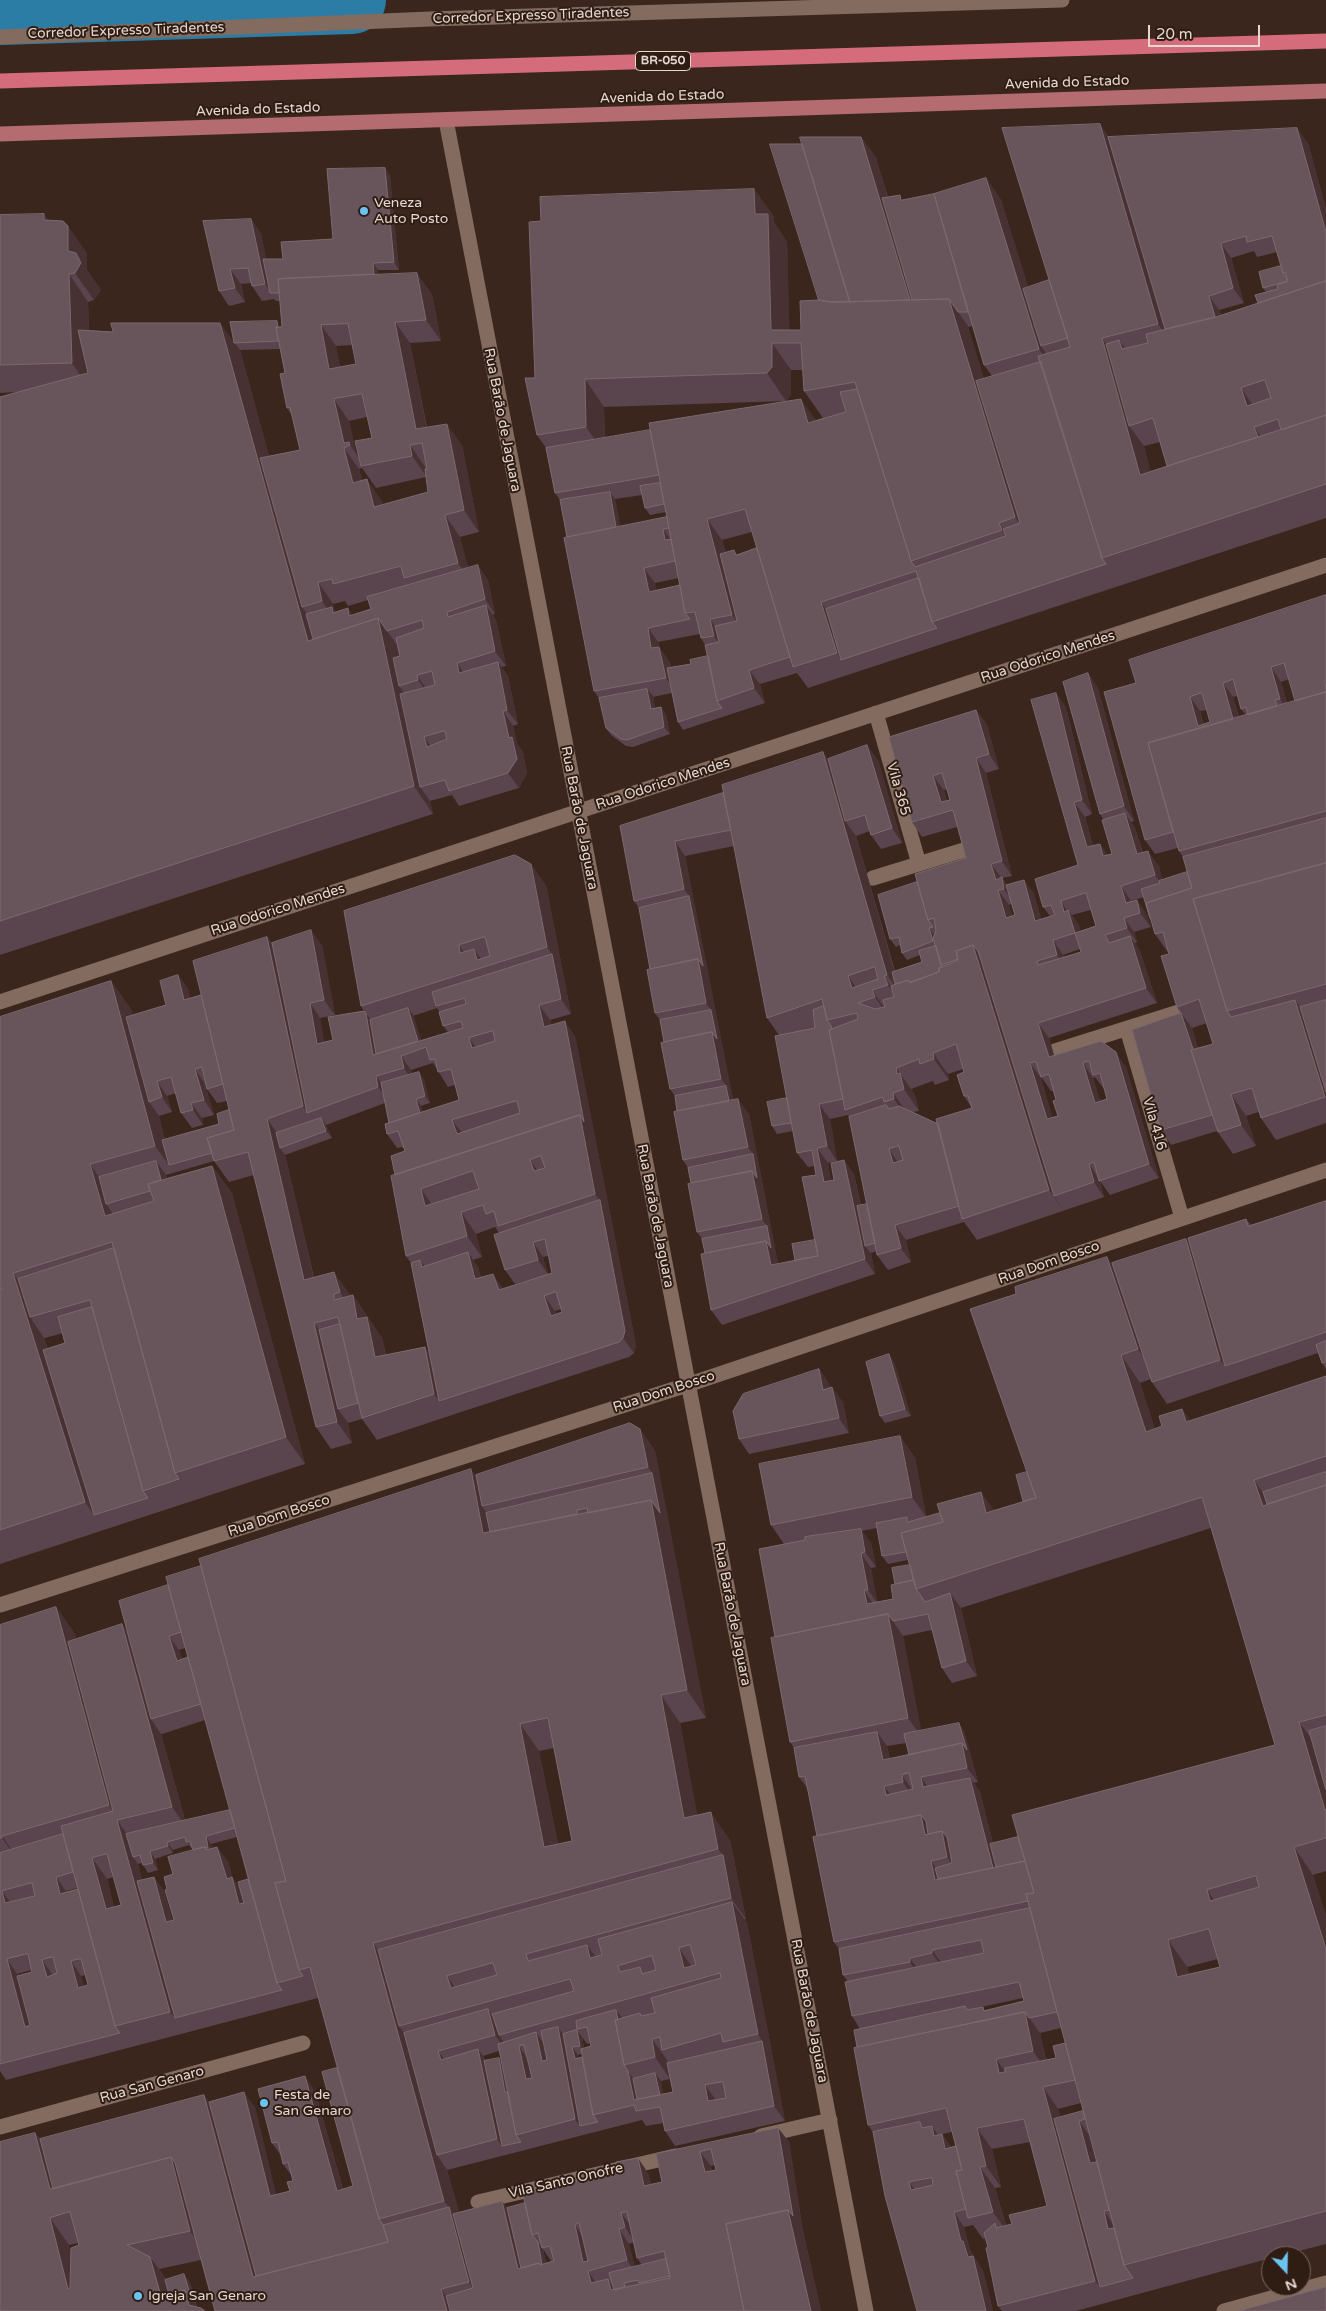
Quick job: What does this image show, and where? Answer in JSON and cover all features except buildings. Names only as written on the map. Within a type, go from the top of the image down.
[{"type":"highway","name":"BR-050","points":[[0,81],[1326,41]]},
{"type":"main road","name":"Avenida do Estado","points":[[0,134],[1326,91]]},
{"type":"street","name":"Corredor Expresso Tiradentes","points":[[0,36],[430,19],[1062,0]]},
{"type":"street","name":"Rua Barão de Jaguara","points":[[446,120],[866,2311]]},
{"type":"street","name":"Rua Odorico Mendes","points":[[0,1002],[1326,565]]},
{"type":"street","name":"Vila 365","points":[[876,713],[920,864]]},
{"type":"street","points":[[873,878],[964,850]]},
{"type":"street","points":[[1055,1051],[1182,1011]]},
{"type":"street","name":"Vila 416","points":[[1127,1029],[1182,1218]]},
{"type":"street","name":"Rua Dom Bosco","points":[[0,1605],[687,1385],[1326,1170]]},
{"type":"street","name":"Rua San Genaro","points":[[0,2127],[303,2043]]},
{"type":"street","points":[[748,2140],[830,2120]]},
{"type":"street","name":"Vila Santo Onofre","points":[[478,2202],[690,2153]]},
{"type":"street","points":[[1224,2311],[1326,2284]]},
{"type":"waterway","points":[[0,11],[352,0]]},
{"type":"place","name":"Veneza Auto Posto","points":[[364,211]]},
{"type":"place","name":"Festa de San Genaro","points":[[264,2103]]},
{"type":"place","name":"Igreja San Genaro","points":[[138,2296]]}]
